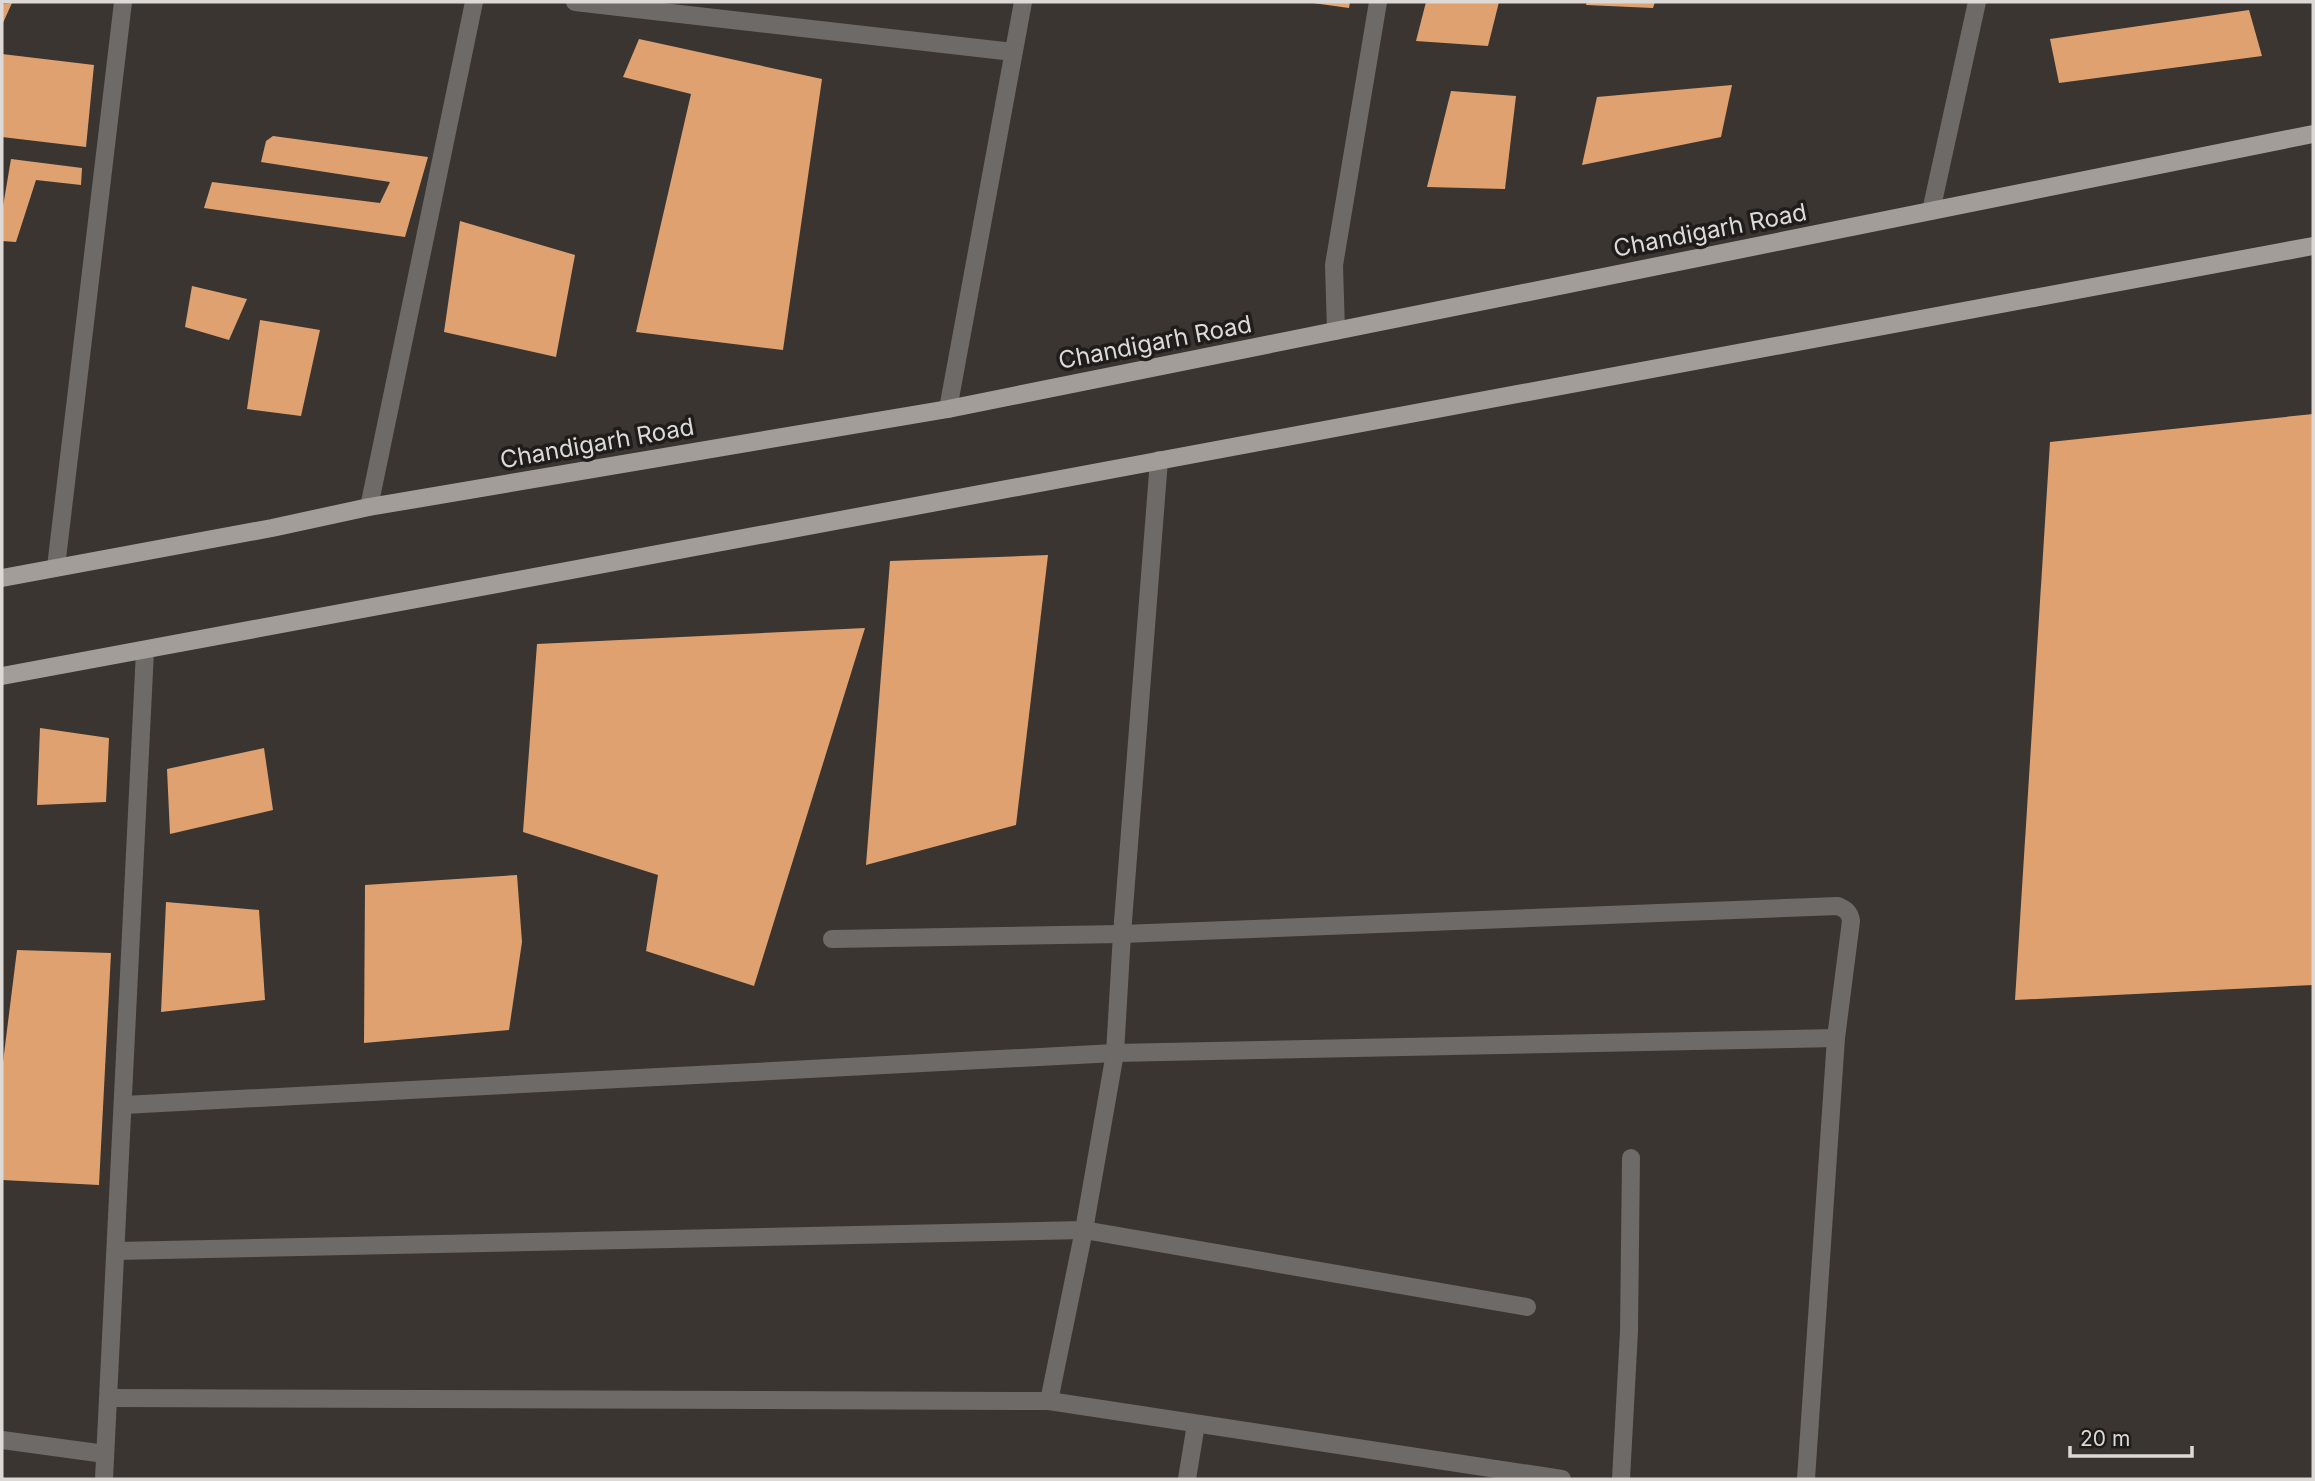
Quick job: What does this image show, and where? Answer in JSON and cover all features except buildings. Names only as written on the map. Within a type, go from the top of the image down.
[{"type":"main road","name":"Chandigarh Road","points":[[2,578],[272,528],[369,507],[948,409],[2313,134]]},
{"type":"main road","points":[[2,676],[2313,246]]},
{"type":"street","points":[[56,567],[123,2]]},
{"type":"street","points":[[369,507],[474,2]]},
{"type":"street","points":[[575,2],[1013,52]]},
{"type":"street","points":[[948,409],[1023,2]]},
{"type":"street","points":[[1336,331],[1334,265],[1378,2]]},
{"type":"street","points":[[1931,211],[1977,2]]},
{"type":"street","points":[[1049,1401],[1084,1230],[1115,1053],[1159,460]]},
{"type":"street","points":[[104,1479],[145,651]]},
{"type":"street","points":[[832,939],[1122,934],[1838,906],[1847,911],[1851,920],[1836,1038],[1806,1479]]},
{"type":"street","points":[[124,1105],[1115,1053],[1836,1038]]},
{"type":"street","points":[[1621,1479],[1629,1331],[1631,1158]]},
{"type":"street","points":[[116,1251],[1084,1230],[1527,1307]]},
{"type":"street","points":[[109,1398],[1049,1401],[1473,1473],[1562,1479]]},
{"type":"street","points":[[1187,1479],[1196,1424]]},
{"type":"street","points":[[2,1440],[105,1454]]}]
